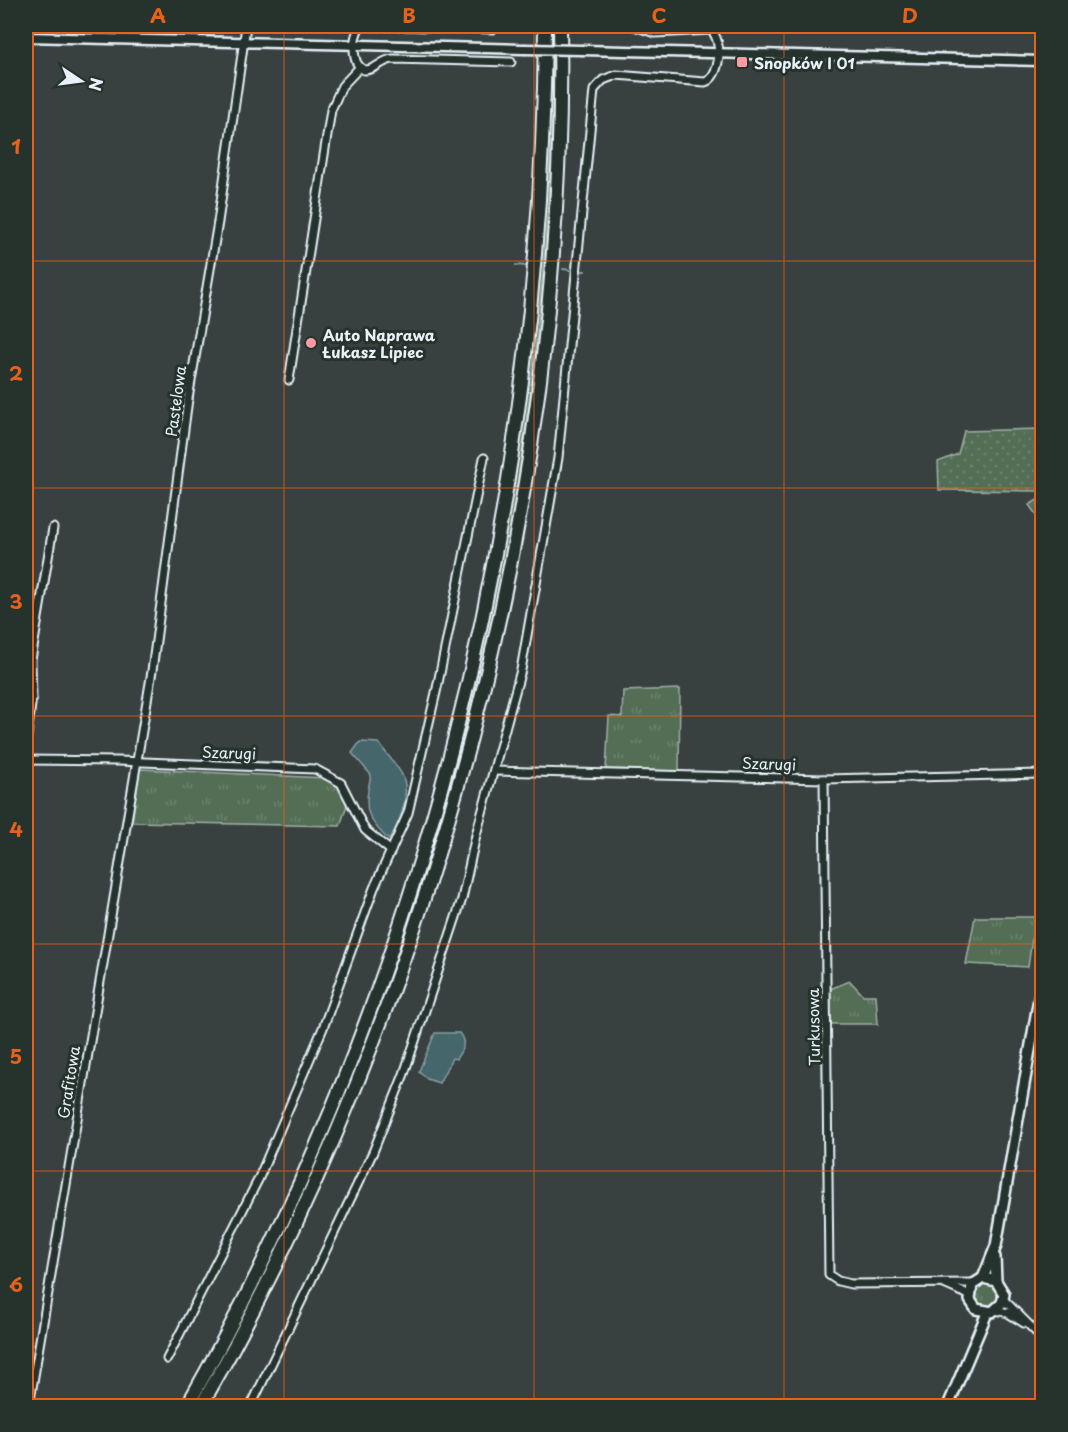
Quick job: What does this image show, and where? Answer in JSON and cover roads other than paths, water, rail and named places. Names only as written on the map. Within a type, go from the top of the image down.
[{"type":"highway","points":[[187,1407],[270,1245],[333,1104],[401,920],[457,734],[499,541],[525,366],[541,187],[545,26]]},
{"type":"highway","points":[[201,1407],[282,1252],[356,1083],[414,925],[459,782],[476,718],[510,571],[538,388],[555,212],[560,26]]},
{"type":"main road","points":[[948,1407],[972,1344],[992,1311],[1004,1299],[1003,1289],[996,1281],[996,1246],[1042,981]]},
{"type":"main road","points":[[972,1344],[976,1309],[969,1295],[979,1281],[996,1246]]},
{"type":"main road","points":[[979,1281],[996,1281]]},
{"type":"main road","points":[[976,1309],[992,1311]]},
{"type":"street","name":"Pastelowa","points":[[135,762],[152,671],[188,399],[246,26]]},
{"type":"street","points":[[359,68],[355,58],[355,46],[360,26]]},
{"type":"street","points":[[398,26],[493,29]]},
{"type":"street","points":[[251,1407],[358,1186],[404,1074],[462,899],[476,835],[521,670],[558,458],[594,90],[603,80],[616,75],[705,82],[712,80],[716,73],[716,35],[709,29],[655,33],[634,26]]},
{"type":"street","points":[[26,37],[1042,61]]},
{"type":"street","points":[[359,68],[369,71],[381,61],[393,59],[511,62]]},
{"type":"street","points":[[289,380],[331,110],[342,86],[359,68]]},
{"type":"street","points":[[167,1359],[223,1254],[304,1073],[339,986],[374,888],[408,813],[484,458]]},
{"type":"street","points":[[26,743],[32,697],[32,660],[53,528]]},
{"type":"street","name":"Szarugi","points":[[26,760],[303,768],[324,772],[341,783],[364,830],[391,851]]},
{"type":"street","name":"Grafitowa","points":[[29,1407],[135,762]]},
{"type":"street","name":"Szarugi","points":[[494,771],[824,779],[1042,774]]},
{"type":"street","name":"Turkusowa","points":[[824,779],[829,1275],[838,1281],[850,1284],[938,1282]]},
{"type":"street","points":[[938,1282],[979,1281]]},
{"type":"street","points":[[938,1282],[969,1295]]},
{"type":"street","points":[[1004,1299],[1042,1338]]},
{"type":"street","points":[[992,1311],[1008,1313],[1036,1331]]},
{"type":"water","points":[[360,742],[379,743],[399,769],[404,780],[403,807],[389,840],[370,818],[367,795],[371,775],[352,753]]},
{"type":"water","points":[[435,1033],[459,1033],[463,1043],[461,1052],[456,1059],[452,1058],[439,1083],[427,1079],[419,1071]]},
{"type":"waterway","points":[[516,265],[526,266]]},
{"type":"waterway","points":[[563,269],[570,270]]},
{"type":"place","name":"Snopków I 01","points":[[742,62]]},
{"type":"place","name":"Auto Naprawa Łukasz Lipiec","points":[[311,343]]}]
